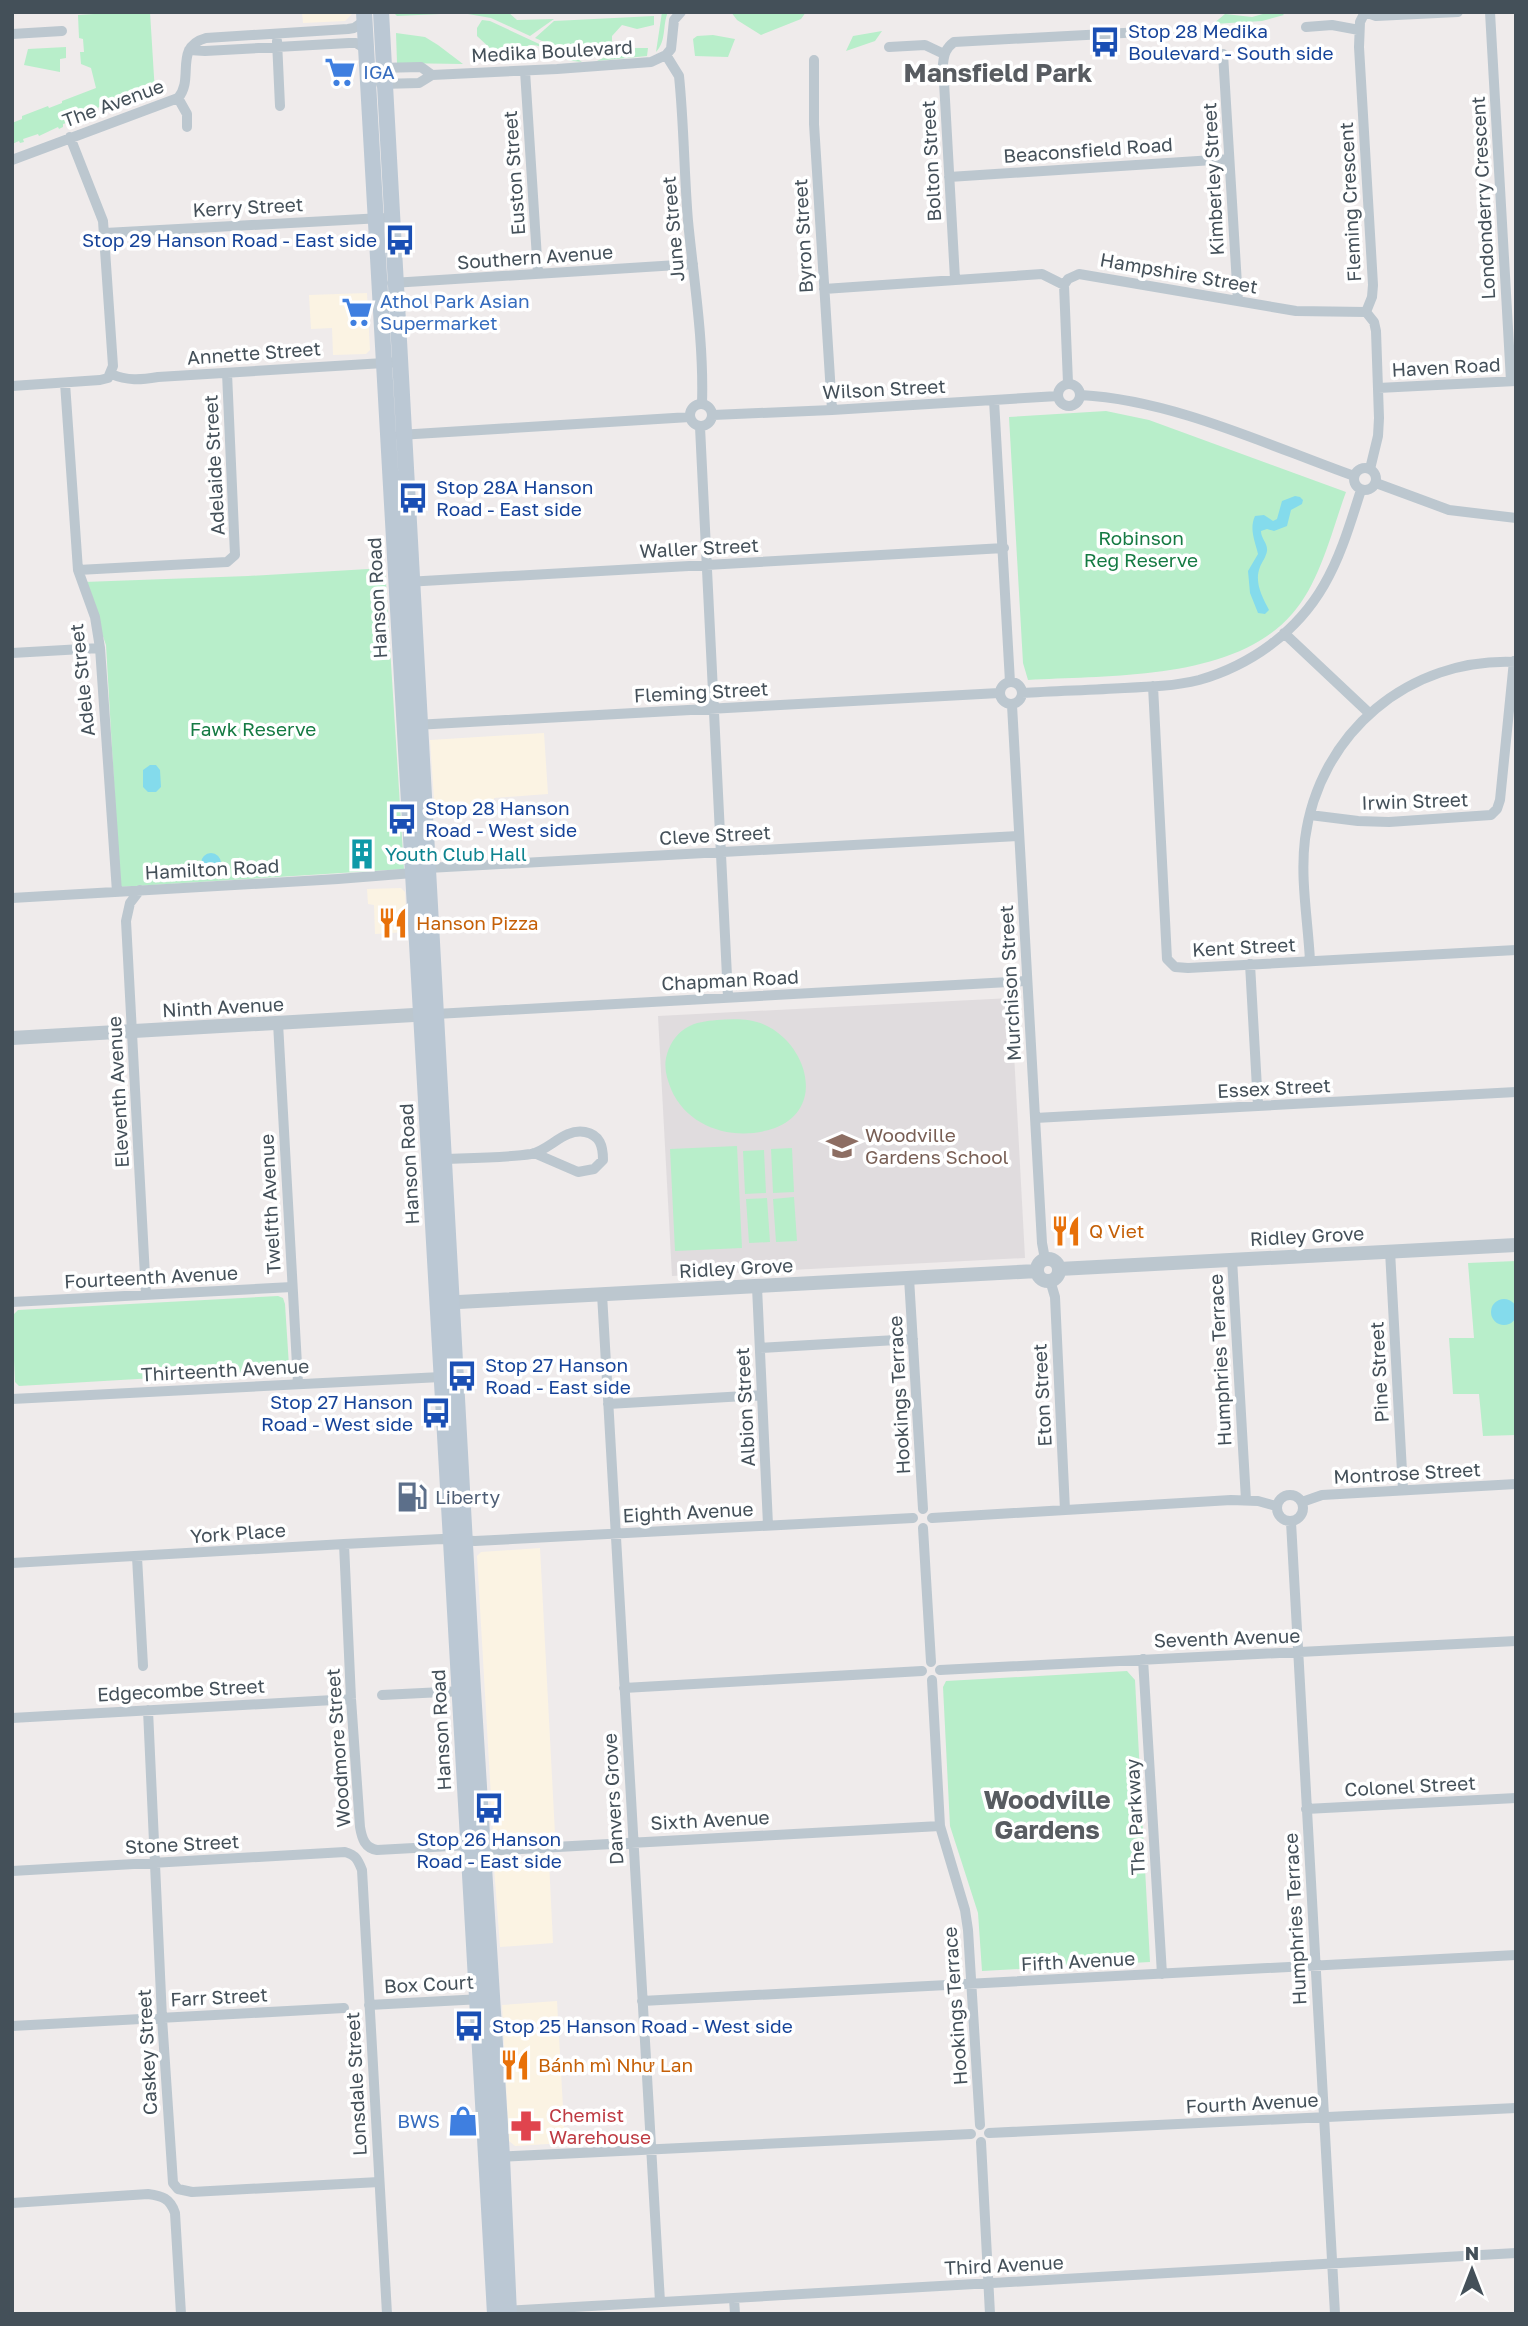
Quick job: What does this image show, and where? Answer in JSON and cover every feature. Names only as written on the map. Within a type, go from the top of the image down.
[{"type":"main road","name":"Hanson Road","points":[[381,12],[384,217]]},
{"type":"main road","name":"Hanson Road","points":[[364,17],[384,217],[445,1303],[456,1384],[458,1540],[502,2312]]},
{"type":"main road","name":"Hanson Road","points":[[445,1303],[440,1377],[458,1540]]},
{"type":"main road","points":[[440,1377],[450,1378],[456,1384]]},
{"type":"street","points":[[666,55],[671,49],[674,20],[681,12]]},
{"type":"street","points":[[1365,12],[1376,16],[1458,12]]},
{"type":"street","name":"Fleming Crescent","points":[[1365,12],[1359,30],[1373,285],[1366,312],[1374,322],[1376,331],[1378,388],[1378,436],[1370,469]]},
{"type":"street","name":"Londonderry Crescent","points":[[1490,12],[1513,381]]},
{"type":"street","points":[[189,50],[198,40],[206,38],[352,29],[364,17]]},
{"type":"street","points":[[1306,27],[1332,25],[1359,30]]},
{"type":"street","points":[[12,33],[62,31]]},
{"type":"street","points":[[889,47],[925,46],[944,54],[954,42],[1161,31]]},
{"type":"street","points":[[276,34],[280,106]]},
{"type":"street","points":[[189,50],[356,43],[366,49]]},
{"type":"street","name":"The Avenue","points":[[12,160],[178,98],[186,85],[186,56],[189,50]]},
{"type":"street","name":"Bolton Street","points":[[944,54],[955,279]]},
{"type":"street","name":"Kimberley Street","points":[[1223,54],[1238,301]]},
{"type":"street","name":"Medika Boulevard","points":[[368,77],[384,76],[419,83],[432,75],[645,63],[666,55]]},
{"type":"street","name":"June Street","points":[[666,55],[679,76],[688,222],[702,369],[702,404]]},
{"type":"street","name":"Byron Street","points":[[814,60],[814,124],[832,410]]},
{"type":"street","name":"Euston Street","points":[[526,71],[538,274]]},
{"type":"street","name":"Medika Boulevard","points":[[368,77],[384,76]]},
{"type":"street","points":[[178,98],[187,114],[187,127]]},
{"type":"street","points":[[70,137],[103,221],[112,370]]},
{"type":"street","name":"Beaconsfield Road","points":[[950,177],[1229,159]]},
{"type":"street","name":"Kerry Street","points":[[105,233],[384,217]]},
{"type":"street","name":"Southern Avenue","points":[[388,284],[694,264]]},
{"type":"street","points":[[824,289],[1042,274],[1064,285],[1068,383]]},
{"type":"street","name":"Hampshire Street","points":[[1064,285],[1073,276],[1084,275],[1296,311],[1366,312]]},
{"type":"street","name":"Annette Street","points":[[12,386],[100,380],[108,378],[112,370],[125,379],[143,380],[392,362]]},
{"type":"street","name":"Adelaide Street","points":[[78,570],[227,562],[235,555],[227,373]]},
{"type":"street","name":"Haven Road","points":[[1378,388],[1513,381]]},
{"type":"street","name":"Adele Street","points":[[65,383],[78,570],[95,617],[100,648],[117,891]]},
{"type":"street","points":[[1068,383],[1077,386],[1081,395],[1078,402],[1068,406],[1061,403],[1058,396],[1059,389],[1068,383]]},
{"type":"street","points":[[1081,395],[1133,400],[1185,415],[1354,476]]},
{"type":"street","name":"Wilson Street","points":[[713,415],[1058,396]]},
{"type":"street","points":[[994,400],[1010,682]]},
{"type":"street","points":[[702,404],[709,407],[713,415],[710,423],[700,427],[693,424],[690,417],[691,410],[702,404]]},
{"type":"street","points":[[396,435],[690,417]]},
{"type":"street","points":[[700,427],[728,997]]},
{"type":"street","points":[[1370,469],[1376,476],[1376,483],[1368,490],[1362,490],[1356,486],[1354,476],[1359,470],[1370,469]]},
{"type":"street","points":[[1376,483],[1449,510],[1516,518]]},
{"type":"street","points":[[1022,693],[1153,686],[1196,680],[1221,673],[1248,660],[1284,634],[1312,604],[1336,560],[1362,490]]},
{"type":"street","name":"Waller Street","points":[[404,582],[1004,548]]},
{"type":"street","points":[[1284,634],[1370,713]]},
{"type":"street","points":[[12,653],[100,648]]},
{"type":"street","points":[[1310,961],[1304,869],[1305,839],[1320,779],[1334,754],[1370,713],[1389,698],[1435,674],[1464,664],[1515,662]]},
{"type":"street","name":"Irwin Street","points":[[1310,815],[1389,822],[1491,815],[1500,800],[1515,662]]},
{"type":"street","points":[[1010,682],[1019,685],[1022,693],[1019,701],[1012,705],[1003,701],[999,693],[1001,687],[1010,682]]},
{"type":"street","name":"Kent Street","points":[[1153,686],[1167,958],[1175,967],[1516,950]]},
{"type":"street","name":"Fleming Street","points":[[412,726],[999,693]]},
{"type":"street","name":"Murchison Street","points":[[1012,705],[1042,1243],[1041,1265]]},
{"type":"street","name":"Cleve Street","points":[[420,871],[1019,835]]},
{"type":"street","name":"Hamilton Road","points":[[12,898],[420,871]]},
{"type":"street","name":"Eleventh Avenue","points":[[140,890],[130,903],[126,921],[146,1295]]},
{"type":"street","points":[[1250,964],[1258,1106]]},
{"type":"street","name":"Chapman Road","points":[[428,1014],[1027,981]]},
{"type":"street","name":"Ninth Avenue","points":[[12,1038],[428,1014]]},
{"type":"street","name":"Twelfth Avenue","points":[[278,1023],[298,1383]]},
{"type":"street","name":"Essex Street","points":[[1035,1118],[1516,1092]]},
{"type":"street","points":[[437,1159],[534,1153],[578,1171],[594,1169],[603,1160],[603,1146],[595,1135],[582,1131],[565,1135],[534,1153]]},
{"type":"street","name":"Ridley Grove","points":[[1054,1275],[1233,1259],[1516,1245]]},
{"type":"street","name":"Pine Street","points":[[1390,1251],[1403,1490]]},
{"type":"street","name":"Humphries Terrace","points":[[1233,1259],[1246,1500]]},
{"type":"street","points":[[1041,1265],[1039,1276],[1044,1280],[1054,1275]]},
{"type":"street","name":"Ridley Grove","points":[[445,1303],[909,1278],[1041,1265]]},
{"type":"street","name":"Eton Street","points":[[1054,1275],[1065,1510]]},
{"type":"street","name":"Hookings Terrace","points":[[909,1278],[923,1509]]},
{"type":"street","name":"Fourteenth Avenue","points":[[12,1302],[292,1287]]},
{"type":"street","name":"Albion Street","points":[[757,1287],[768,1525]]},
{"type":"street","name":"Danvers Grove","points":[[602,1294],[660,2302]]},
{"type":"street","points":[[760,1348],[913,1339]]},
{"type":"street","name":"Thirteenth Avenue","points":[[12,1399],[440,1377]]},
{"type":"street","points":[[608,1404],[762,1395]]},
{"type":"street","name":"Montrose Street","points":[[1302,1502],[1322,1495],[1516,1484]]},
{"type":"street","points":[[1290,1495],[1302,1502],[1302,1515],[1291,1522],[1286,1521],[1278,1516],[1276,1506],[1281,1498],[1290,1495]]},
{"type":"street","points":[[932,1518],[1246,1500],[1276,1506]]},
{"type":"street","points":[[923,1509],[928,1510],[932,1518],[931,1523],[923,1528],[915,1523],[913,1518],[918,1510],[923,1509]]},
{"type":"street","name":"Eighth Avenue","points":[[458,1540],[913,1518]]},
{"type":"street","name":"Humphries Terrace","points":[[1291,1522],[1335,2314]]},
{"type":"street","points":[[923,1528],[931,1662]]},
{"type":"street","name":"York Place","points":[[12,1563],[458,1540]]},
{"type":"street","name":"Woodmore Street","points":[[344,1544],[360,1827],[366,1845],[377,1850],[476,1848]]},
{"type":"street","points":[[137,1557],[143,1666]]},
{"type":"street","name":"Seventh Avenue","points":[[940,1670],[1516,1641]]},
{"type":"street","name":"The Parkway","points":[[1143,1659],[1162,1974]]},
{"type":"street","points":[[931,1662],[936,1663],[940,1670],[937,1678],[932,1680],[924,1676],[922,1671],[924,1666],[931,1662]]},
{"type":"street","points":[[624,1688],[922,1671]]},
{"type":"street","name":"Hookings Terrace","points":[[932,1680],[940,1826],[967,1919],[979,2125]]},
{"type":"street","points":[[382,1696],[466,1691]]},
{"type":"street","name":"Edgecombe Street","points":[[12,1718],[351,1699]]},
{"type":"street","name":"Caskey Street","points":[[148,1710],[162,2018],[173,2183],[178,2189],[192,2192],[379,2182]]},
{"type":"street","name":"Colonel Street","points":[[1306,1809],[1516,1798]]},
{"type":"street","name":"Sixth Avenue","points":[[476,1848],[940,1826]]},
{"type":"street","name":"Stone Street","points":[[12,1871],[345,1852],[354,1854]]},
{"type":"street","name":"Lonsdale Street","points":[[354,1854],[362,1870],[387,2314]]},
{"type":"street","name":"Fifth Avenue","points":[[642,2001],[1516,1955]]},
{"type":"street","name":"Box Court","points":[[369,2005],[484,1998]]},
{"type":"street","name":"Farr Street","points":[[12,2026],[344,2008]]},
{"type":"street","name":"Fourth Avenue","points":[[989,2133],[1516,2108]]},
{"type":"street","points":[[971,2134],[974,2127],[985,2126],[989,2133],[986,2140],[981,2142]]},
{"type":"street","points":[[494,2157],[971,2134]]},
{"type":"street","points":[[971,2134],[981,2142]]},
{"type":"street","points":[[981,2142],[990,2314]]},
{"type":"street","points":[[12,2203],[148,2194],[163,2196],[169,2200],[175,2213],[181,2314]]},
{"type":"street","name":"Third Avenue","points":[[502,2312],[1516,2253]]},
{"type":"street","points":[[734,2299],[735,2314]]},
{"type":"shaded area","points":[[302,12],[354,12],[345,21],[303,23]]},
{"type":"shaded area","points":[[367,293],[370,350],[366,354],[333,355],[332,328],[311,329],[309,295]]},
{"type":"shaded area","points":[[544,733],[548,794],[494,798],[495,811],[435,815],[430,740]]},
{"type":"shaded area","points":[[401,888],[405,892],[407,932],[375,934],[374,905],[368,904],[367,889]]},
{"type":"shaded area","name":"Woodville Gardens School","points":[[1011,998],[1025,1258],[672,1276],[658,1016]]},
{"type":"shaded area","points":[[540,1548],[555,1834],[497,1837],[493,1832],[477,1556],[481,1552]]},
{"type":"shaded area","points":[[549,1861],[553,1943],[500,1947],[494,1867],[500,1863]]},
{"type":"shaded area","points":[[557,2001],[565,2143],[515,2146],[509,2141],[502,2005]]},
{"type":"green space","points":[[150,12],[155,93],[145,96],[138,92],[138,98],[125,103],[119,99],[119,105],[106,110],[100,107],[93,109],[86,114],[87,117],[63,124],[59,129],[58,127],[39,136],[38,134],[23,139],[24,142],[12,144],[12,123],[22,119],[22,116],[96,88],[91,68],[81,64],[80,52],[84,52],[83,39],[79,38],[78,15]]},
{"type":"green space","points":[[393,12],[508,12],[517,20],[554,19],[530,36],[491,18],[462,13],[397,16]]},
{"type":"green space","points":[[662,12],[668,12],[662,43],[656,52]]},
{"type":"green space","points":[[731,12],[806,12],[801,19],[761,35],[737,20]]},
{"type":"green space","points":[[1281,12],[1284,15],[1262,21],[1213,24],[1225,14],[1252,17]]},
{"type":"green space","points":[[654,16],[654,25],[637,29],[622,25],[612,36],[612,50],[593,57],[585,57],[535,38],[554,21]]},
{"type":"green space","points":[[482,20],[490,21],[550,49],[567,52],[582,62],[559,57],[536,45],[530,45],[519,53],[494,52],[477,36],[477,28]]},
{"type":"green space","points":[[882,31],[875,41],[846,51],[853,36]]},
{"type":"green space","points":[[396,33],[425,37],[463,64],[397,63]]},
{"type":"green space","points":[[713,35],[735,39],[728,57],[695,56],[693,39],[697,36]]},
{"type":"green space","points":[[66,47],[66,58],[60,59],[60,72],[24,65],[28,49]]},
{"type":"green space","points":[[623,48],[648,48],[647,56],[597,61]]},
{"type":"green space","name":"Robinson Reg Reserve","points":[[1106,411],[1149,420],[1346,492],[1318,572],[1310,587],[1292,614],[1267,636],[1238,652],[1205,663],[1169,670],[1132,675],[1028,680],[1023,663],[1009,417]]},
{"type":"green space","name":"Fawk Reserve","points":[[385,568],[404,869],[120,887],[106,645],[84,582]]},
{"type":"green space","points":[[717,1020],[744,1020],[763,1024],[783,1037],[793,1049],[801,1063],[805,1093],[801,1107],[791,1119],[775,1128],[760,1132],[729,1132],[701,1123],[679,1103],[667,1078],[666,1058],[671,1045],[679,1034],[690,1026]]},
{"type":"green space","points":[[737,1146],[742,1248],[675,1251],[670,1149]]},
{"type":"green space","points":[[792,1148],[794,1192],[773,1193],[771,1149]]},
{"type":"green space","points":[[764,1150],[766,1193],[745,1194],[743,1151]]},
{"type":"green space","points":[[794,1197],[797,1241],[776,1242],[773,1199]]},
{"type":"green space","points":[[767,1198],[770,1242],[749,1243],[746,1199]]},
{"type":"green space","points":[[1516,1261],[1516,1435],[1483,1436],[1479,1394],[1453,1394],[1449,1338],[1474,1338],[1468,1263]]},
{"type":"green space","points":[[278,1296],[283,1298],[285,1304],[288,1370],[19,1386],[15,1382],[12,1316],[18,1310]]},
{"type":"green space","points":[[1127,1671],[1135,1680],[1150,1962],[982,1971],[978,1913],[950,1826],[943,1687],[946,1681]]},
{"type":"water","points":[[1295,496],[1303,500],[1302,504],[1291,510],[1287,526],[1274,531],[1261,531],[1267,551],[1258,573],[1258,584],[1269,610],[1265,614],[1258,613],[1250,593],[1248,571],[1258,554],[1253,521],[1255,516],[1264,515],[1273,521],[1277,519],[1282,501]]},
{"type":"water","points":[[150,765],[156,765],[160,770],[161,787],[156,792],[148,792],[143,787],[143,770]]},
{"type":"water","points":[[211,853],[218,856],[221,863],[218,870],[211,873],[204,870],[201,863],[204,856]]},
{"type":"water","points":[[1504,1299],[1514,1302],[1517,1312],[1514,1322],[1504,1325],[1494,1322],[1491,1312],[1494,1302]]},
{"type":"place","name":"Stop 28 Medika Boulevard - South side","points":[[1105,42]]},
{"type":"place","name":"IGA","points":[[340,72]]},
{"type":"place","name":"Stop 29 Hanson Road - East side","points":[[400,240]]},
{"type":"place","name":"Athol Park Asian Supermarket","points":[[357,312]]},
{"type":"place","name":"Stop 28A Hanson Road - East side","points":[[413,498]]},
{"type":"place","name":"Stop 28 Hanson Road - West side","points":[[402,819]]},
{"type":"place","name":"Youth Club Hall","points":[[362,854]]},
{"type":"place","name":"Hanson Pizza","points":[[393,923]]},
{"type":"place","name":"Woodville Gardens School","points":[[842,1146]]},
{"type":"place","name":"Q Viet","points":[[1066,1231]]},
{"type":"place","name":"Stop 27 Hanson Road - East side","points":[[462,1376]]},
{"type":"place","name":"Stop 27 Hanson Road - West side","points":[[436,1413]]},
{"type":"place","name":"Liberty","points":[[412,1497]]},
{"type":"place","name":"Stop 26 Hanson Road - East side","points":[[489,1808]]},
{"type":"place","name":"Stop 25 Hanson Road - West side","points":[[469,2026]]},
{"type":"place","name":"Bánh mì Như Lan","points":[[515,2065]]},
{"type":"place","name":"BWS","points":[[463,2121]]},
{"type":"place","name":"Chemist Warehouse","points":[[526,2126]]},
{"type":"district","name":"Mansfield Park","points":[[998,73]]},
{"type":"district","name":"Woodville Gardens","points":[[1047,1815]]}]
